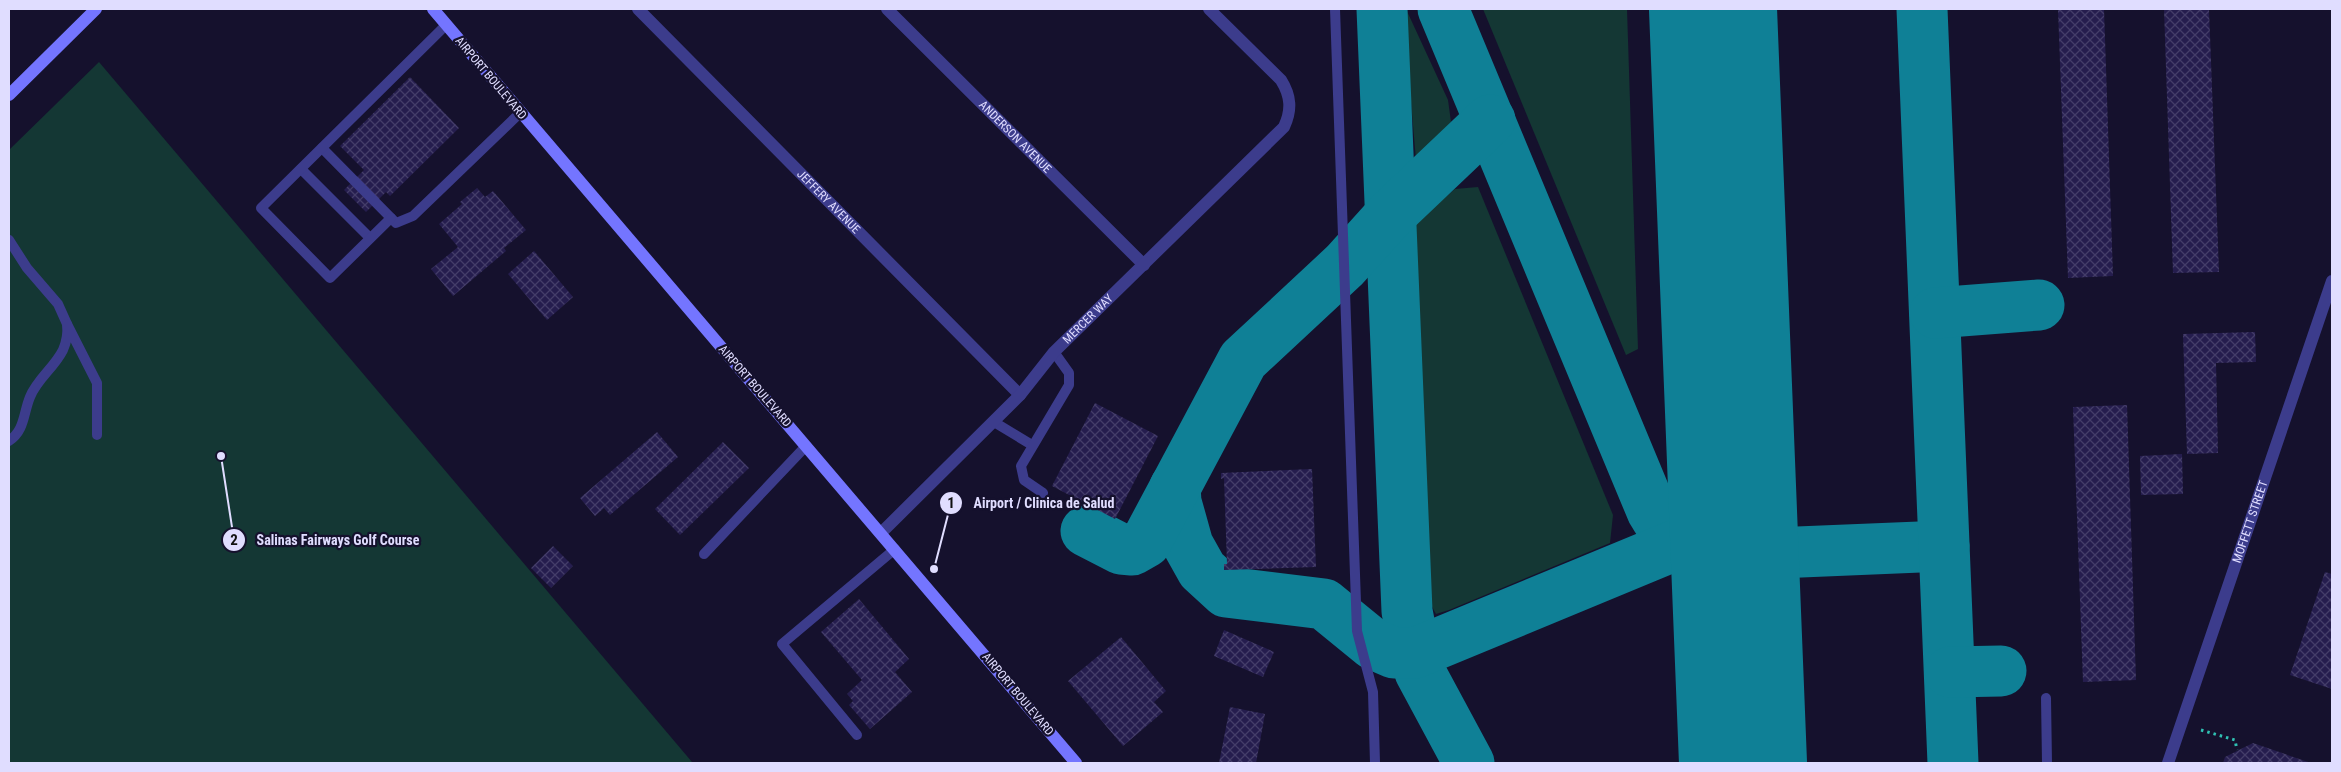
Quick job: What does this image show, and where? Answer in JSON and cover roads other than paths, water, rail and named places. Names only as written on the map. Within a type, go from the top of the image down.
[{"type":"main road","points":[[9,95],[96,9]]},
{"type":"main road","name":"AIRPORT BOULEVARD","points":[[433,9],[1076,763]]},
{"type":"street","name":"JEFFERY AVENUE","points":[[638,9],[1020,396]]},
{"type":"street","name":"ANDERSON AVENUE","points":[[887,9],[1144,265]]},
{"type":"street","name":"MERCER WAY","points":[[881,533],[1020,396],[1054,352],[1284,127],[1289,116],[1288,91],[1281,80],[1209,9]]},
{"type":"street","name":"MOFFETT STREET","points":[[2168,763],[2332,281]]},
{"type":"lane","points":[[1335,9],[1357,631],[1373,692],[1375,763]]},
{"type":"lane","points":[[391,218],[330,278],[261,208],[446,25]]},
{"type":"lane","points":[[322,148],[396,223],[413,216],[520,112]]},
{"type":"lane","points":[[301,169],[370,238]]},
{"type":"lane","points":[[9,240],[27,268],[58,304],[97,383],[97,435]]},
{"type":"lane","points":[[9,441],[21,428],[26,406],[35,387],[63,351],[68,337],[67,324]]},
{"type":"lane","points":[[1043,493],[1029,485],[1021,474],[1021,466],[1069,385],[1069,373],[1054,352]]},
{"type":"lane","points":[[994,422],[1032,445]]},
{"type":"lane","points":[[704,554],[806,446]]},
{"type":"lane","points":[[858,735],[782,644],[895,549]]},
{"type":"lane","points":[[2046,698],[2047,763]]},
{"type":"place","name":"Salinas Fairways Golf Course","points":[[221,456]]},
{"type":"place","name":"Airport / Clinica de Salud","points":[[934,569]]}]
